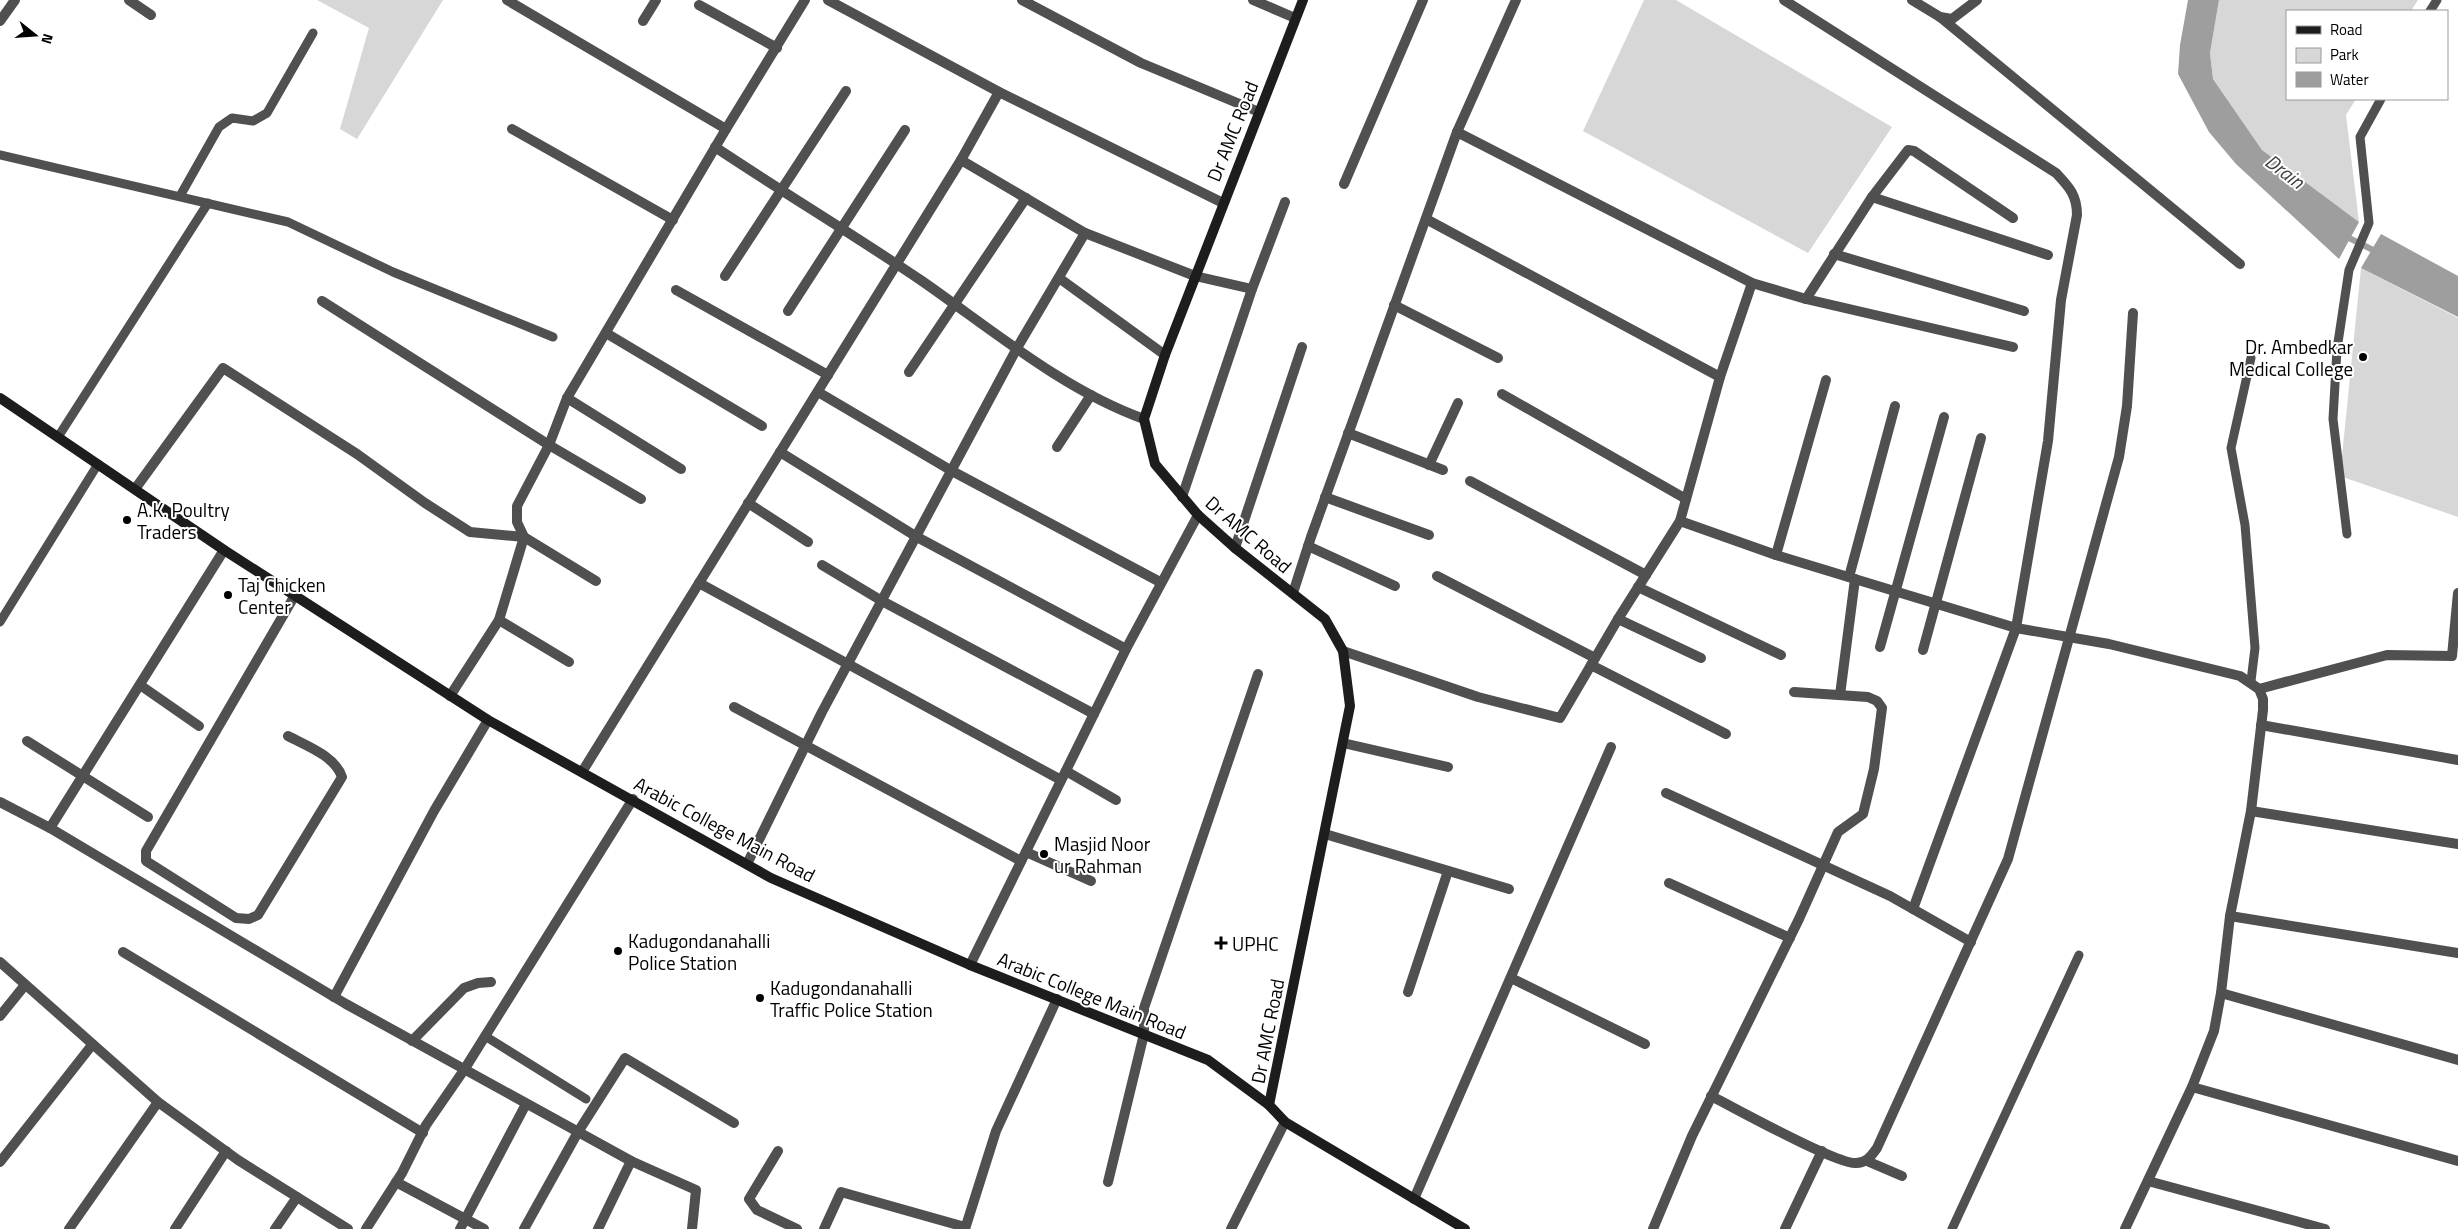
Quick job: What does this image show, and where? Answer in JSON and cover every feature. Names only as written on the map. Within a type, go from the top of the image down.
[{"type":"main road","name":"Dr AMC Road","points":[[1269,1106],[1350,706],[1343,650],[1325,619],[1235,548],[1198,515],[1182,497],[1155,464],[1144,419],[1165,355],[1303,0]]},
{"type":"main road","name":"Arabic College Main Road","points":[[0,398],[224,550],[488,720],[633,799],[771,878],[970,965],[1208,1060],[1269,1106],[1285,1122],[1465,1229]]},
{"type":"street","points":[[0,21],[15,0]]},
{"type":"street","points":[[129,0],[151,15]]},
{"type":"street","points":[[508,0],[726,129]]},
{"type":"street","points":[[643,21],[656,0]]},
{"type":"street","points":[[450,696],[499,620],[524,537],[517,522],[517,506],[549,445],[567,398],[726,129],[805,0]]},
{"type":"street","points":[[828,0],[999,92],[1223,203]]},
{"type":"street","points":[[1022,0],[1141,63],[1259,112]]},
{"type":"street","points":[[1253,0],[1295,18]]},
{"type":"street","points":[[1344,184],[1423,0]]},
{"type":"street","points":[[1293,594],[1325,496],[1457,132],[1516,0]]},
{"type":"street","points":[[1784,0],[2056,173],[2072,190],[2077,201],[2077,215],[2061,300],[2048,441],[2016,628],[1913,909]]},
{"type":"street","points":[[1912,0],[1940,17],[2240,264]]},
{"type":"street","points":[[1940,17],[1952,19],[1977,0]]},
{"type":"street","points":[[700,5],[777,48]]},
{"type":"street","points":[[725,276],[846,91]]},
{"type":"street","points":[[582,772],[961,160],[999,92]]},
{"type":"street","points":[[512,129],[673,220]]},
{"type":"street","points":[[788,311],[905,130]]},
{"type":"street","points":[[1457,132],[1752,284],[1806,299],[2014,347]]},
{"type":"street","points":[[716,147],[897,264],[1074,386],[1122,411],[1144,419]]},
{"type":"street","points":[[1806,299],[1872,197],[1902,156],[1910,150],[2013,218]]},
{"type":"street","points":[[961,160],[1085,233],[1195,276],[1252,289]]},
{"type":"street","points":[[1872,197],[2048,255]]},
{"type":"street","points":[[909,372],[1026,198]]},
{"type":"street","points":[[1182,497],[1252,289],[1285,202]]},
{"type":"street","points":[[1426,219],[1720,377]]},
{"type":"street","points":[[747,864],[806,745],[882,601],[1018,348],[1085,233]]},
{"type":"street","points":[[1834,254],[2024,311]]},
{"type":"street","points":[[1059,278],[1165,355]]},
{"type":"street","points":[[1343,650],[1478,697],[1560,718],[1618,618],[1680,521],[1720,377],[1752,284]]},
{"type":"street","points":[[676,290],[828,375]]},
{"type":"street","points":[[322,301],[549,445],[642,499]]},
{"type":"street","points":[[1394,305],[1498,358]]},
{"type":"street","points":[[1867,1161],[1877,1148],[2008,859],[2119,457],[2127,406],[2133,313]]},
{"type":"street","points":[[606,333],[762,426]]},
{"type":"street","points":[[1235,548],[1302,347]]},
{"type":"street","points":[[135,489],[223,368],[357,454],[425,503],[470,532],[524,537],[596,581]]},
{"type":"street","points":[[1776,555],[1826,380]]},
{"type":"street","points":[[818,392],[952,472],[1160,582]]},
{"type":"street","points":[[1502,394],[1686,499]]},
{"type":"street","points":[[1057,447],[1090,395]]},
{"type":"street","points":[[567,398],[681,469]]},
{"type":"street","points":[[1429,465],[1458,403]]},
{"type":"street","points":[[1840,694],[1852,578],[1895,406]]},
{"type":"street","points":[[1880,647],[1944,417]]},
{"type":"street","points":[[1348,434],[1443,470]]},
{"type":"street","points":[[1923,650],[1934,604],[1981,438]]},
{"type":"street","points":[[780,452],[917,537],[1126,649]]},
{"type":"street","points":[[1470,481],[1646,575]]},
{"type":"street","points":[[1325,496],[1429,535]]},
{"type":"street","points":[[748,503],[808,542]]},
{"type":"street","points":[[970,965],[1126,649],[1160,582],[1198,515]]},
{"type":"street","points":[[1680,521],[1776,555],[2016,628],[2128,649],[2240,676],[2250,681],[2259,689],[2263,699],[2262,725],[2251,811],[2230,916],[2221,993],[2214,1031],[2192,1087],[2125,1229]]},
{"type":"street","points":[[1308,546],[1395,586]]},
{"type":"street","points":[[50,828],[224,550]]},
{"type":"street","points":[[822,565],[882,601],[1094,714]]},
{"type":"street","points":[[1437,576],[1726,734]]},
{"type":"street","points":[[699,582],[848,665],[1064,776],[1116,800]]},
{"type":"street","points":[[1638,587],[1781,656]]},
{"type":"street","points":[[2259,689],[2387,655],[2455,656],[2458,593]]},
{"type":"street","points":[[288,736],[328,758],[339,767],[342,777],[258,915],[249,920],[236,918],[146,861],[146,851],[295,595]]},
{"type":"street","points":[[1618,618],[1701,658]]},
{"type":"street","points":[[499,620],[569,662]]},
{"type":"street","points":[[1108,1182],[1144,1034],[1144,1008],[1258,674]]},
{"type":"street","points":[[140,685],[199,726]]},
{"type":"street","points":[[1653,1229],[1692,1136],[1790,938],[1838,832],[1863,814],[1874,769],[1882,708],[1877,701],[1868,698],[1840,694],[1794,692]]},
{"type":"street","points":[[734,707],[1024,856],[1091,881]]},
{"type":"street","points":[[334,997],[434,811],[488,720]]},
{"type":"street","points":[[2262,725],[2458,760]]},
{"type":"street","points":[[28,741],[148,817]]},
{"type":"street","points":[[1343,743],[1448,767]]},
{"type":"street","points":[[1414,1199],[1611,747]]},
{"type":"street","points":[[1666,793],[1824,864],[1913,909],[1971,942]]},
{"type":"street","points":[[366,1229],[396,1182],[423,1133],[633,799]]},
{"type":"street","points":[[0,802],[50,828],[334,997],[464,1070],[631,1161],[696,1190],[692,1229]]},
{"type":"street","points":[[2251,811],[2458,844]]},
{"type":"street","points":[[1324,834],[1510,889]]},
{"type":"street","points":[[1408,992],[1448,871]]},
{"type":"street","points":[[1669,883],[1790,938]]},
{"type":"street","points":[[2230,916],[2458,953]]},
{"type":"street","points":[[124,952],[423,1133]]},
{"type":"street","points":[[0,962],[158,1102],[226,1151],[348,1229]]},
{"type":"street","points":[[1510,978],[1645,1044]]},
{"type":"street","points":[[412,1041],[464,988],[478,983],[491,982]]},
{"type":"street","points":[[0,1016],[25,985]]},
{"type":"street","points":[[2221,993],[2458,1060]]},
{"type":"street","points":[[824,1229],[841,1192],[965,1228],[996,1131],[1057,999]]},
{"type":"street","points":[[0,1162],[92,1045]]},
{"type":"street","points":[[524,1229],[578,1132],[625,1058],[734,1123]]},
{"type":"street","points":[[2192,1087],[2458,1160]]},
{"type":"street","points":[[1711,1096],[1822,1152],[1854,1164],[1867,1161],[1902,1176]]},
{"type":"street","points":[[69,1229],[158,1102]]},
{"type":"street","points":[[460,1229],[526,1104]]},
{"type":"street","points":[[1231,1229],[1285,1122]]},
{"type":"street","points":[[175,1229],[226,1151]]},
{"type":"street","points":[[778,1151],[749,1199],[757,1210],[797,1229]]},
{"type":"street","points":[[1785,1229],[1822,1152]]},
{"type":"street","points":[[598,1229],[631,1161]]},
{"type":"street","points":[[2148,1180],[2325,1229]]},
{"type":"street","points":[[396,1182],[484,1229]]},
{"type":"street","points":[[275,1229],[297,1197]]},
{"type":"lane","points":[[180,196],[219,127],[232,118],[252,121],[267,113],[313,33]]},
{"type":"lane","points":[[2347,534],[2332,419],[2337,349],[2349,270],[2369,223],[2360,137],[2380,100]]},
{"type":"lane","points":[[0,156],[288,222],[393,272],[553,337]]},
{"type":"lane","points":[[58,437],[208,203]]},
{"type":"lane","points":[[2250,681],[2255,648],[2246,525],[2231,448],[2251,358]]},
{"type":"lane","points":[[0,622],[98,464]]},
{"type":"lane","points":[[1952,1229],[2079,955]]},
{"type":"lane","points":[[485,1036],[586,1099]]},
{"type":"green space","points":[[317,0],[443,0],[357,139],[340,129],[369,28]]},
{"type":"green space","points":[[1644,0],[1676,0],[1892,127],[1808,253],[1583,131]]},
{"type":"green space","points":[[2219,0],[2418,0],[2412,10],[2286,10],[2286,100],[2355,100],[2346,115],[2359,222],[2262,150],[2213,79],[2210,53]]},
{"type":"green space","points":[[2361,268],[2458,318],[2458,517],[2340,476]]},
{"type":"water","points":[[2188,0],[2219,0],[2210,53],[2213,79],[2262,150],[2359,222],[2339,259],[2236,164],[2209,132],[2178,74],[2180,45]]},
{"type":"water","points":[[2381,234],[2458,276],[2458,317],[2361,268]]},
{"type":"waterway","name":"Drain","points":[[2343,235],[2379,253]]},
{"type":"place","name":"Dr. Ambedkar Medical College","points":[[2363,357]]},
{"type":"place","name":"A.K. Poultry Traders","points":[[127,520]]},
{"type":"place","name":"Taj Chicken Center","points":[[228,595]]},
{"type":"place","name":"Masjid Noor ur Rahman","points":[[1044,854]]},
{"type":"place","name":"UPHC","points":[[1221,943]]},
{"type":"place","name":"Kadugondanahalli Police Station","points":[[618,951]]},
{"type":"place","name":"Kadugondanahalli Traffic Police Station","points":[[760,998]]}]
